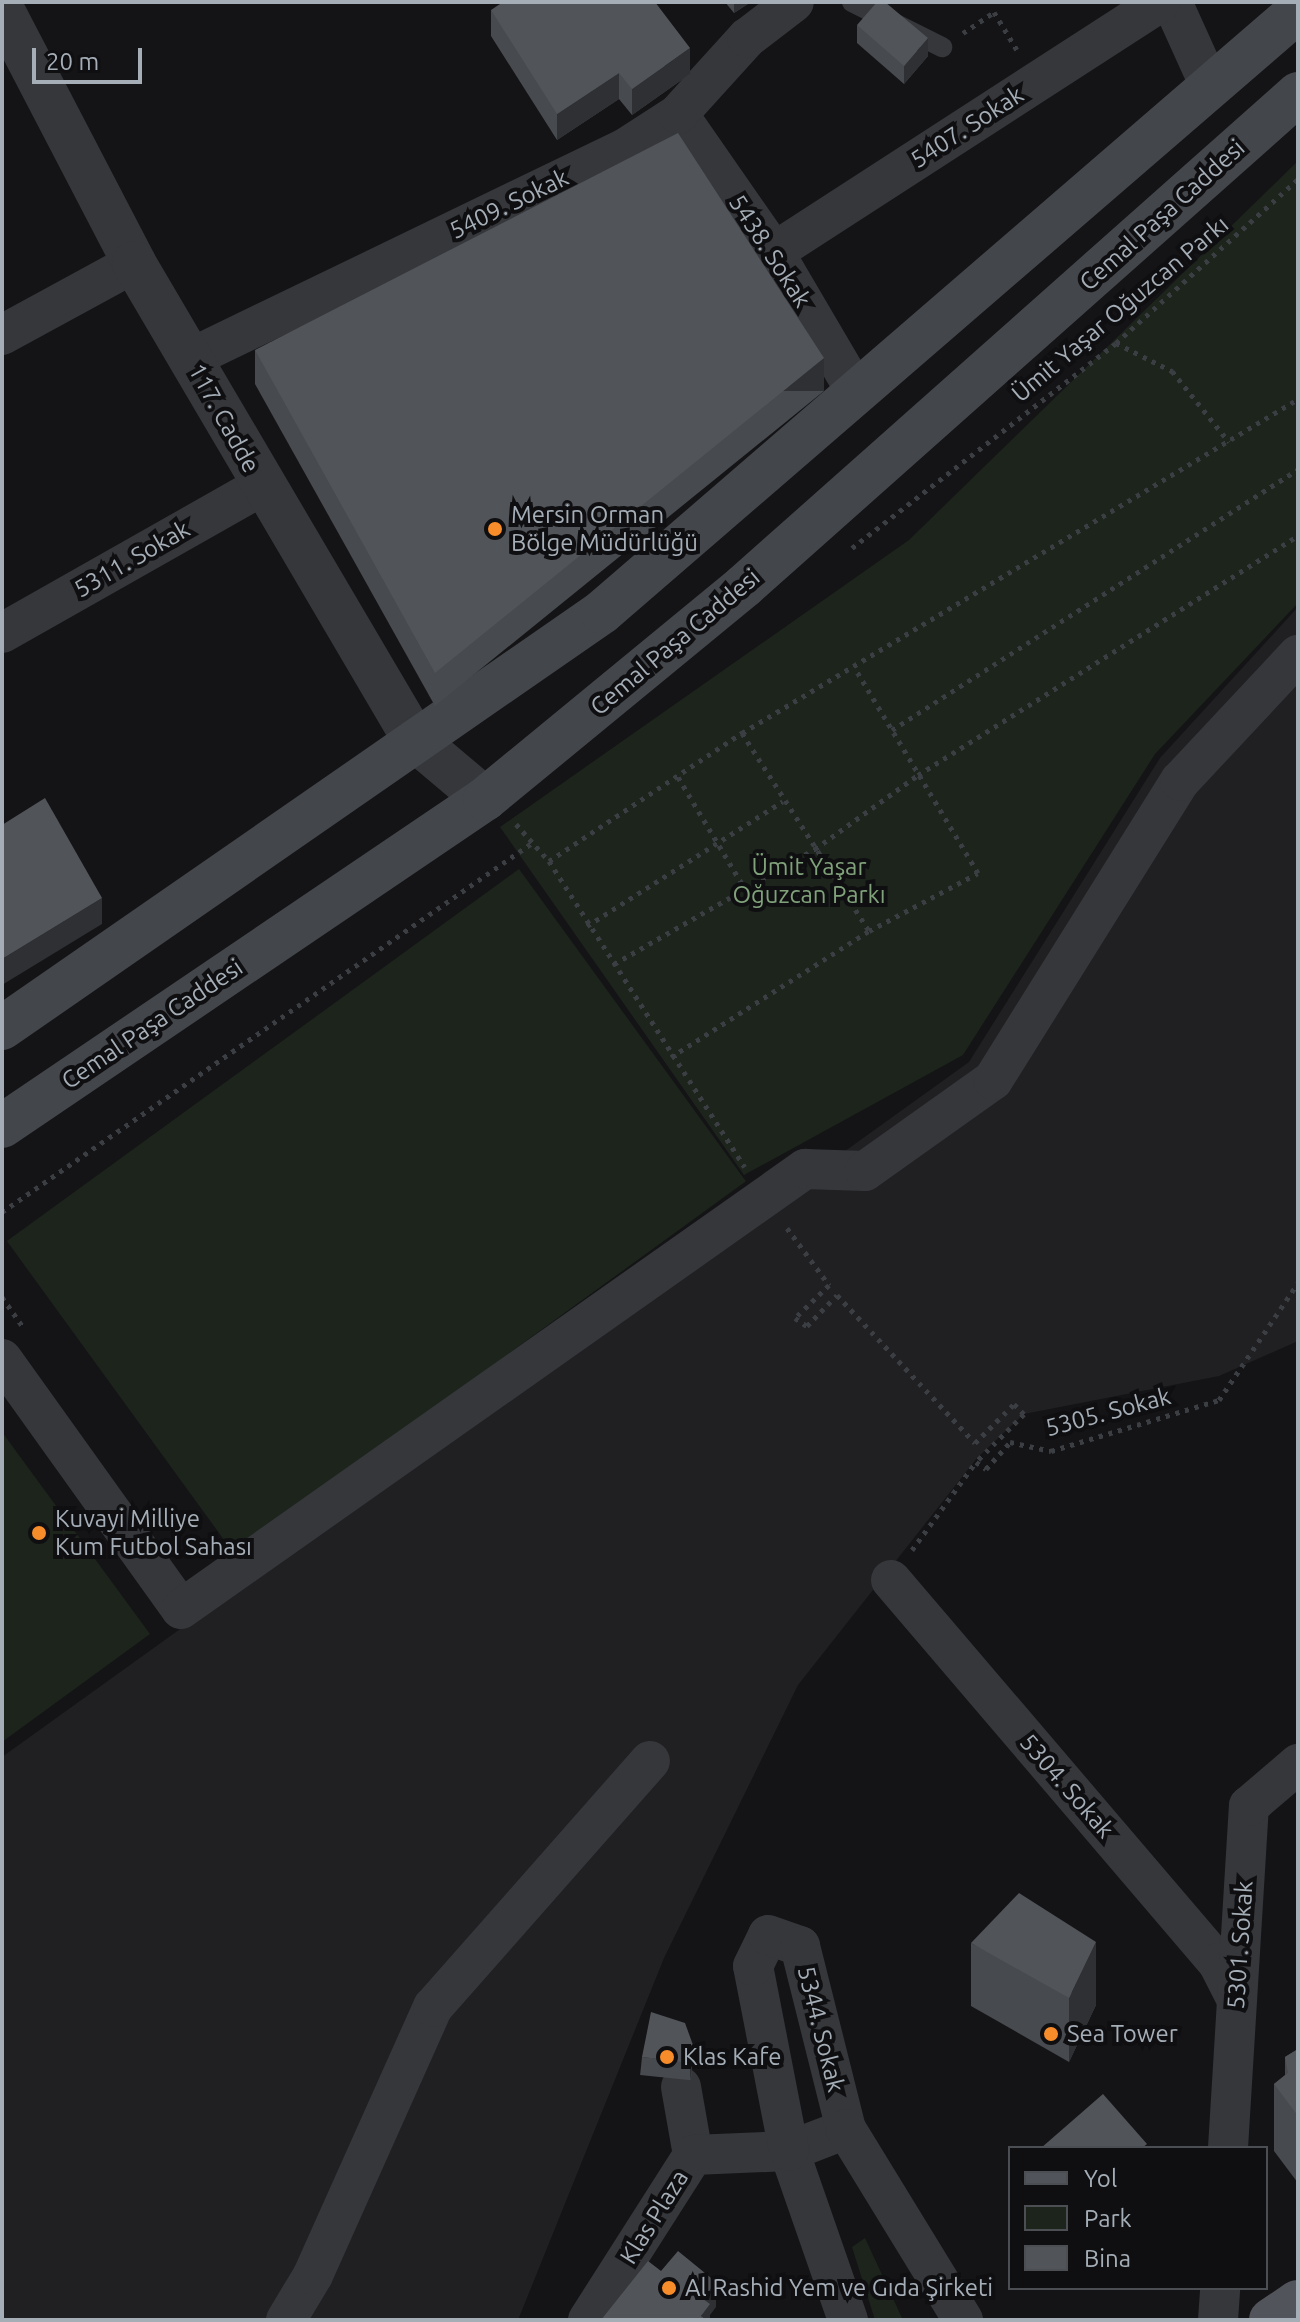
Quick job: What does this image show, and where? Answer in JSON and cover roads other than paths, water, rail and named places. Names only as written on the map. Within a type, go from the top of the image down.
[{"type":"main road","points":[[2,1028],[414,739],[602,612],[1298,11]]},
{"type":"main road","name":"Cemal Paşa Caddesi","points":[[2,1126],[485,799],[744,586],[1298,94]]},
{"type":"main road","points":[[1271,2320],[1298,2302]]},
{"type":"street","name":"5409. Sokak","points":[[191,358],[624,149],[678,114],[747,38],[794,2]]},
{"type":"street","name":"5407. Sokak","points":[[774,252],[1160,2]]},
{"type":"street","points":[[1172,2],[1210,86]]},
{"type":"street","name":"117. Cadde","points":[[9,8],[134,263],[262,486],[414,739],[485,799]]},
{"type":"street","name":"5438. Sokak","points":[[678,114],[774,252],[856,392]]},
{"type":"street","points":[[2,335],[134,263]]},
{"type":"street","name":"5311. Sokak","points":[[2,633],[262,486]]},
{"type":"street","points":[[2,1359],[181,1609],[805,1169],[865,1171],[993,1080],[1180,781],[1298,655]]},
{"type":"street","name":"5304. Sokak","points":[[891,1580],[1218,1963],[1236,1998]]},
{"type":"street","points":[[286,2320],[313,2275],[433,2007],[650,1761]]},
{"type":"street","name":"5301. Sokak","points":[[1228,2146],[1249,1806],[1298,1764]]},
{"type":"street","name":"5344. Sokak","points":[[848,2320],[789,2151],[753,1966],[768,1935],[800,1946],[846,2129],[963,2320]]},
{"type":"street","points":[[681,2087],[693,2155]]},
{"type":"street","points":[[789,2151],[846,2129]]},
{"type":"street","name":"Klas Plaza","points":[[588,2320],[693,2155],[789,2151]]},
{"type":"street","points":[[1218,2320],[1220,2290]]},
{"type":"lane","points":[[852,2],[942,47]]},
{"type":"place","name":"Mersin Orman Bölge Müdürlüğü","points":[[495,529]]},
{"type":"place","name":"Kuvayi Milliye Kum Futbol Sahası","points":[[39,1533]]},
{"type":"place","name":"Sea Tower","points":[[1051,2034]]},
{"type":"place","name":"Klas Kafe","points":[[667,2057]]},
{"type":"place","name":"Al Rashid Yem ve Gıda Şirketi","points":[[669,2288]]},
{"type":"park label","name":"Ümit Yaşar Oğuzcan Parkı","points":[[809,881]]}]
